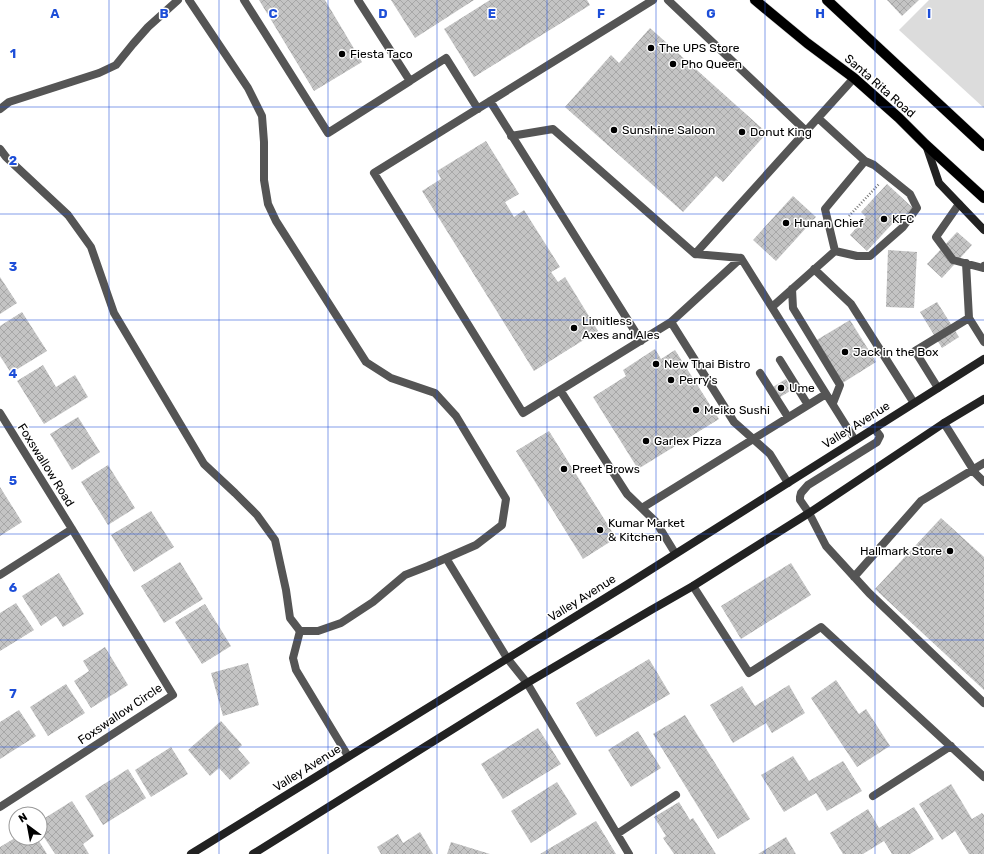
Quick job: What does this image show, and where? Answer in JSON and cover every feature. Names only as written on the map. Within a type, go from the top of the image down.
[{"type":"main road","name":"Santa Rita Road","points":[[755,0],[807,44],[854,78],[984,198]]},
{"type":"main road","name":"Santa Rita Road","points":[[827,0],[984,146]]},
{"type":"main road","points":[[926,144],[939,183],[984,230]]},
{"type":"main road","name":"Valley Avenue","points":[[191,854],[628,584],[984,358]]},
{"type":"main road","points":[[253,854],[527,683],[693,586],[809,513],[944,423],[984,399]]},
{"type":"street","points":[[0,109],[9,102],[100,73],[116,65],[148,26],[178,0]]},
{"type":"street","points":[[189,0],[248,88],[262,116],[264,180],[268,204],[276,221],[366,362],[391,378],[435,393],[456,416],[506,499],[502,525],[476,545],[405,575],[373,602],[341,623],[318,631],[300,631]]},
{"type":"street","points":[[244,0],[328,133],[446,58],[478,109]]},
{"type":"street","points":[[358,0],[410,81]]},
{"type":"street","points":[[652,0],[374,173],[523,413],[671,322],[741,258]]},
{"type":"street","points":[[668,0],[806,131]]},
{"type":"street","points":[[695,254],[854,78]]},
{"type":"street","points":[[490,101],[640,341]]},
{"type":"street","points":[[818,118],[865,161],[874,165],[910,194],[918,208],[903,227],[870,256],[857,256],[835,251]]},
{"type":"street","points":[[511,136],[553,129],[695,254],[741,258]]},
{"type":"street","points":[[0,149],[6,157],[68,215],[91,247],[114,314],[204,464],[235,492],[257,515],[275,540],[286,590],[290,618],[300,631]]},
{"type":"street","points":[[835,251],[825,209],[865,161]]},
{"type":"street","points":[[959,204],[936,237],[953,260],[982,268],[984,266]]},
{"type":"street","points":[[772,307],[835,251]]},
{"type":"street","points":[[741,258],[855,440]]},
{"type":"street","points":[[966,263],[969,318],[984,342]]},
{"type":"street","points":[[814,269],[851,304],[914,403]]},
{"type":"street","points":[[792,289],[793,308],[840,385],[832,403]]},
{"type":"street","points":[[938,388],[915,351],[969,318]]},
{"type":"street","points":[[671,322],[734,422],[770,454],[788,483]]},
{"type":"street","points":[[780,360],[808,405]]},
{"type":"street","points":[[760,373],[788,417]]},
{"type":"street","points":[[560,390],[627,494],[656,522],[676,553]]},
{"type":"street","points":[[642,508],[826,394]]},
{"type":"street","name":"Foxswallow Road","points":[[0,414],[72,529]]},
{"type":"street","points":[[944,423],[976,474],[984,482]]},
{"type":"street","points":[[874,428],[880,436],[877,442],[808,485],[801,493],[800,500],[809,513],[826,546],[854,577],[984,703]]},
{"type":"street","points":[[854,577],[921,501],[984,463]]},
{"type":"street","points":[[0,575],[72,529]]},
{"type":"street","name":"Foxswallow Circle","points":[[0,808],[173,695],[72,529]]},
{"type":"street","points":[[446,558],[507,658],[527,683],[629,854]]},
{"type":"street","points":[[693,586],[749,673],[821,627],[984,777]]},
{"type":"street","points":[[300,631],[293,658],[296,670],[348,756]]},
{"type":"street","points":[[873,796],[950,746]]},
{"type":"street","points":[[617,834],[676,795]]},
{"type":"path","points":[[850,216],[887,176]]},
{"type":"shaded area","points":[[929,0],[984,0],[984,108],[899,30]]},
{"type":"building","points":[[259,0],[325,0],[362,62],[314,91]]},
{"type":"building","points":[[391,0],[474,0],[415,38]]},
{"type":"building","points":[[490,0],[587,0],[590,5],[474,77],[444,29]]},
{"type":"building","points":[[887,0],[919,0],[902,16]]},
{"type":"building","points":[[650,28],[767,133],[723,182],[716,176],[683,212],[565,107],[611,55],[619,63]]},
{"type":"building","points":[[486,141],[519,194],[505,202],[514,217],[524,210],[560,267],[551,272],[558,282],[565,277],[598,331],[534,371],[422,191],[441,179],[437,171]]},
{"type":"building","name":"KFC","points":[[887,184],[914,209],[898,225],[894,222],[867,251],[850,235],[866,217],[861,212]]},
{"type":"building","points":[[793,196],[816,217],[776,261],[753,240]]},
{"type":"building","points":[[957,232],[972,245],[942,278],[927,264]]},
{"type":"building","points":[[888,250],[917,252],[914,308],[886,307]]},
{"type":"building","points":[[0,277],[17,303],[0,314]]},
{"type":"building","points":[[937,302],[959,337],[942,348],[920,312]]},
{"type":"building","points":[[22,312],[47,351],[11,373],[0,356],[0,326]]},
{"type":"building","name":"Jack in the Box","points":[[850,320],[876,362],[841,384],[815,341]]},
{"type":"building","points":[[655,349],[661,359],[675,350],[719,419],[638,469],[593,397],[626,376],[623,370]]},
{"type":"building","points":[[43,365],[56,387],[75,375],[88,397],[44,424],[17,381]]},
{"type":"building","points":[[786,379],[792,390],[780,397],[773,387]]},
{"type":"building","points":[[78,417],[100,452],[72,470],[50,434]]},
{"type":"building","points":[[549,431],[616,538],[583,559],[516,451]]},
{"type":"building","points":[[108,465],[135,508],[108,525],[81,482]]},
{"type":"building","points":[[0,487],[22,522],[0,536]]},
{"type":"building","points":[[151,511],[174,547],[134,572],[111,535]]},
{"type":"building","points":[[941,518],[984,557],[984,690],[875,589]]},
{"type":"building","points":[[180,562],[203,599],[164,623],[141,586]]},
{"type":"building","points":[[791,563],[811,595],[741,639],[721,606]]},
{"type":"building","points":[[59,573],[84,614],[63,627],[56,616],[41,626],[22,596]]},
{"type":"building","points":[[16,603],[34,630],[0,651],[0,613]]},
{"type":"building","points":[[205,604],[231,646],[202,664],[175,622]]},
{"type":"building","points":[[105,647],[128,685],[91,708],[74,681],[89,671],[83,661]]},
{"type":"building","points":[[649,659],[670,694],[596,737],[576,703]]},
{"type":"building","points":[[248,663],[259,705],[223,716],[211,673]]},
{"type":"building","points":[[836,680],[859,714],[866,709],[890,746],[857,767],[811,698]]},
{"type":"building","points":[[66,684],[85,713],[48,736],[30,707]]},
{"type":"building","points":[[789,685],[805,713],[772,733],[766,723],[733,743],[710,705],[742,686],[755,706]]},
{"type":"building","points":[[19,710],[36,736],[0,759],[0,722]]},
{"type":"building","points":[[685,715],[750,819],[718,839],[653,734]]},
{"type":"building","points":[[221,721],[242,745],[238,749],[250,763],[230,780],[219,768],[210,776],[188,750]]},
{"type":"building","points":[[538,728],[561,764],[503,799],[481,764]]},
{"type":"building","points":[[638,731],[661,768],[631,787],[608,750]]},
{"type":"building","points":[[171,747],[188,774],[151,797],[135,770]]},
{"type":"building","points":[[793,756],[809,781],[843,761],[862,791],[827,811],[816,793],[784,812],[761,775]]},
{"type":"building","points":[[128,769],[146,798],[103,825],[85,796]]},
{"type":"building","points":[[557,782],[577,814],[531,843],[511,811]]},
{"type":"building","points":[[951,784],[972,819],[982,813],[984,815],[984,854],[969,854],[955,831],[942,840],[919,804]]},
{"type":"building","points":[[72,801],[94,836],[83,844],[89,854],[55,854],[48,843],[48,816]]},
{"type":"building","points":[[679,802],[690,820],[693,818],[716,854],[674,854],[663,838],[666,836],[654,817]]},
{"type":"building","points":[[914,807],[934,839],[910,854],[892,854],[884,841],[863,854],[843,854],[830,833],[868,809],[879,828]]},
{"type":"building","points":[[596,821],[616,854],[540,854]]},
{"type":"building","points":[[420,832],[433,854],[381,854],[377,847],[398,834],[403,843]]},
{"type":"building","points":[[786,837],[796,854],[758,854]]},
{"type":"building","points":[[8,842],[8,846],[42,846],[47,854],[0,854],[0,847]]},
{"type":"building","points":[[451,842],[490,854],[447,854]]},
{"type":"place","name":"The UPS Store","points":[[651,48]]},
{"type":"place","name":"Fiesta Taco","points":[[342,54]]},
{"type":"place","name":"Pho Queen","points":[[673,64]]},
{"type":"place","name":"Sunshine Saloon","points":[[614,130]]},
{"type":"place","name":"Donut King","points":[[742,132]]},
{"type":"place","name":"KFC","points":[[884,219]]},
{"type":"place","name":"Hunan Chief","points":[[786,223]]},
{"type":"place","name":"Limitless Axes and Ales","points":[[574,328]]},
{"type":"place","name":"Jack in the Box","points":[[845,352]]},
{"type":"place","name":"New Thai Bistro","points":[[656,364]]},
{"type":"place","name":"Perry's","points":[[671,380]]},
{"type":"place","name":"Ume","points":[[781,388]]},
{"type":"place","name":"Meiko Sushi","points":[[696,410]]},
{"type":"place","name":"Garlex Pizza","points":[[646,441]]},
{"type":"place","name":"Preet Brows","points":[[564,469]]},
{"type":"place","name":"Kumar Market & Kitchen","points":[[600,530]]},
{"type":"place","name":"Hallmark Store","points":[[950,551]]}]
